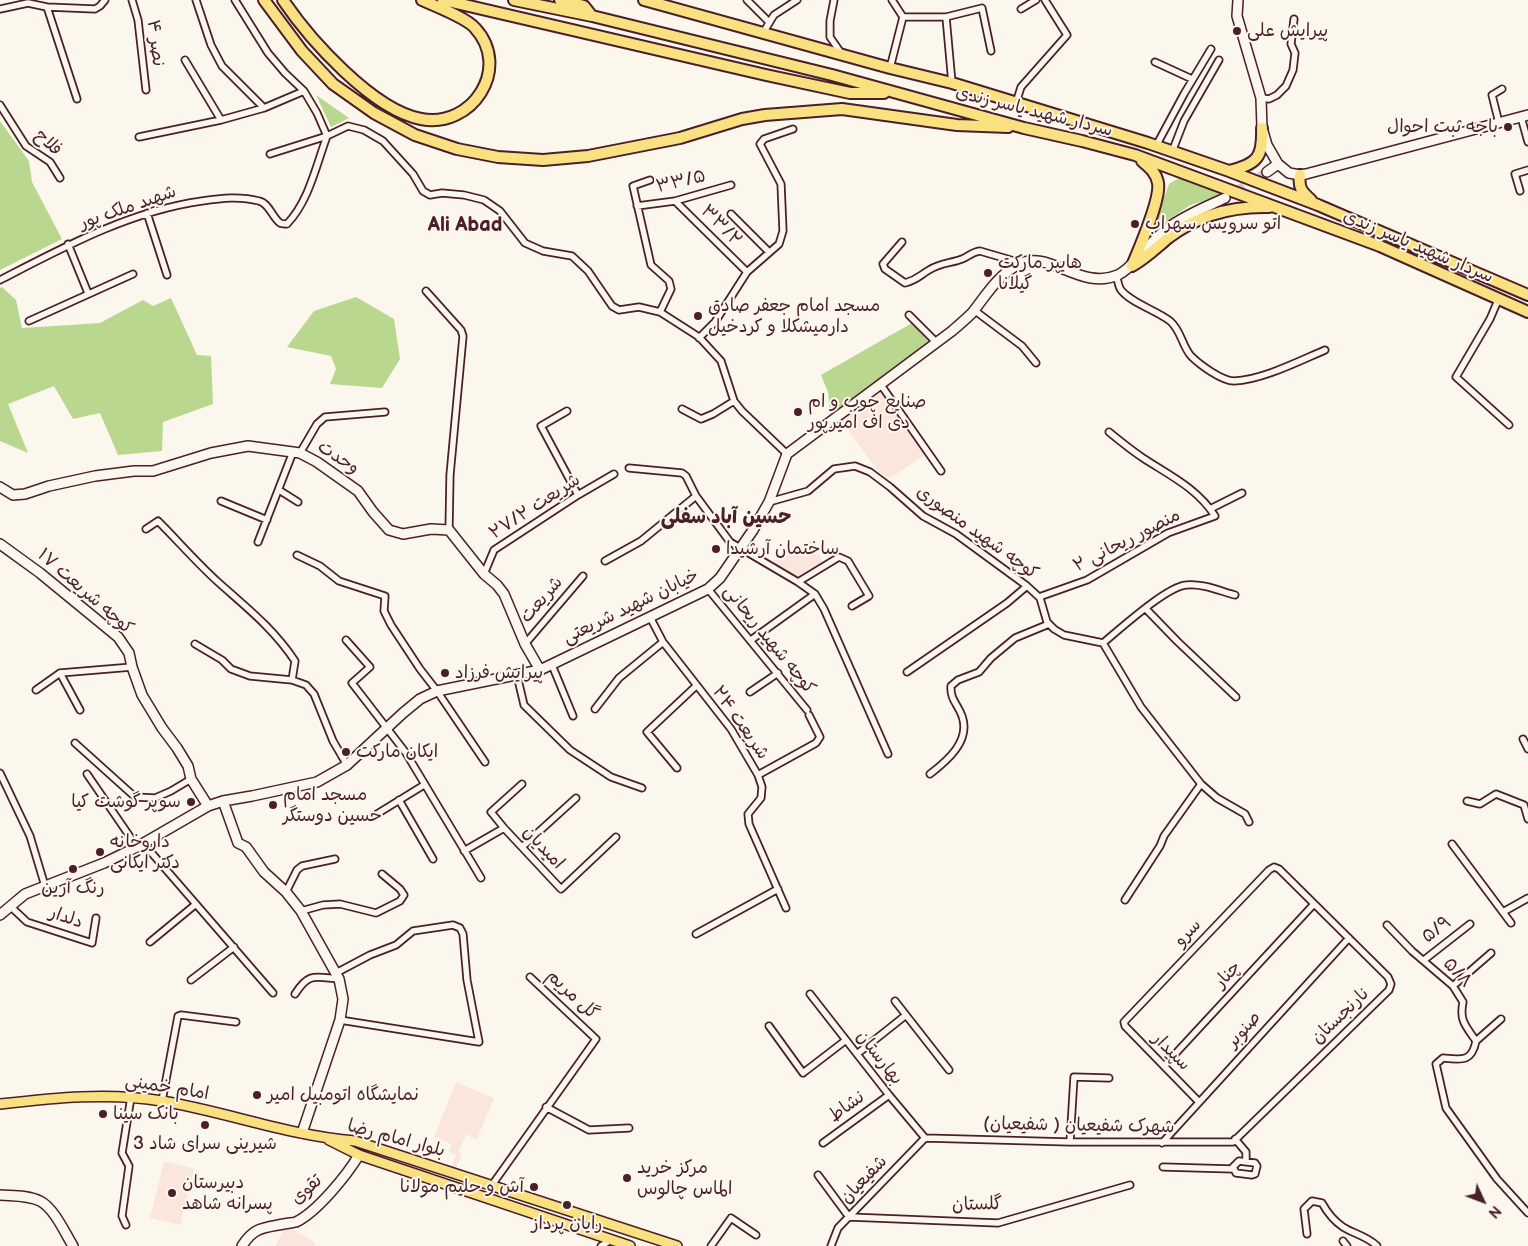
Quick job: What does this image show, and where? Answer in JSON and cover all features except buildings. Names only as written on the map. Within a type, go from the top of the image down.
[{"type":"highway","points":[[264,0],[302,51],[333,84],[374,113],[415,135],[457,149],[498,157],[543,160],[588,156],[680,138],[742,119],[765,115],[842,109],[957,125],[1024,128]]},
{"type":"highway","points":[[283,0],[324,52],[364,88],[397,111],[422,119],[442,119],[463,112],[477,100],[486,85],[490,68],[488,48],[475,27],[422,0]]},
{"type":"highway","points":[[443,0],[850,93],[899,93]]},
{"type":"highway","name":"سردار شهید یاسر زندی","points":[[514,0],[592,16],[899,93],[1024,128],[1082,141],[1135,156],[1380,246],[1528,312]]},
{"type":"highway","points":[[560,0],[584,6],[592,16]]},
{"type":"highway","name":"سردار شهید یاسر زندی","points":[[644,0],[890,68],[952,83],[1156,146],[1318,205],[1528,295]]},
{"type":"highway","points":[[1229,171],[1244,167],[1259,156],[1263,146],[1262,128]]},
{"type":"highway","points":[[1132,266],[1146,232],[1158,184],[1153,170],[1135,156]]},
{"type":"highway","points":[[1300,175],[1298,184],[1301,191],[1318,205]]},
{"type":"highway","points":[[1132,266],[1192,223],[1213,214],[1249,207],[1279,208]]},
{"type":"main road","name":"امام خمینی","points":[[0,1104],[100,1095],[131,1097],[162,1101],[327,1139]]},
{"type":"main road","name":"بلوار امام رضا","points":[[327,1139],[355,1141],[677,1246]]},
{"type":"main road","name":"بلوار امام رضا","points":[[327,1139],[359,1155],[630,1246]]},
{"type":"street","points":[[0,9],[28,3],[47,7],[95,8],[100,6],[105,0]]},
{"type":"street","name":"نصر ۴","points":[[132,0],[138,20],[146,90]]},
{"type":"street","points":[[196,0],[211,45],[222,66],[264,108]]},
{"type":"street","points":[[235,0],[268,53],[304,91],[317,113],[327,136]]},
{"type":"street","points":[[747,0],[769,22]]},
{"type":"street","points":[[763,33],[774,15],[797,0]]},
{"type":"street","points":[[834,0],[830,21],[830,37],[842,55]]},
{"type":"street","points":[[890,68],[903,17],[892,0]]},
{"type":"street","points":[[1021,9],[1036,0]]},
{"type":"street","points":[[1016,103],[1021,87],[1067,35],[1045,0]]},
{"type":"street","points":[[1238,0],[1237,16],[1261,98],[1262,128],[1267,145],[1278,164],[1289,173],[1300,175],[1525,116],[1528,142]]},
{"type":"street","points":[[47,7],[77,99]]},
{"type":"street","points":[[903,17],[946,16],[982,8],[991,51]]},
{"type":"street","points":[[946,16],[952,83]]},
{"type":"street","points":[[1261,98],[1277,95],[1286,86],[1292,70],[1295,53],[1291,44],[1294,18]]},
{"type":"street","points":[[1156,146],[1211,48]]},
{"type":"street","points":[[185,60],[221,120]]},
{"type":"street","points":[[1172,152],[1184,121],[1219,60]]},
{"type":"street","points":[[1155,62],[1192,80]]},
{"type":"street","points":[[1499,123],[1492,95],[1502,89]]},
{"type":"street","points":[[139,137],[221,120],[264,108],[304,91]]},
{"type":"street","name":"فلاح","points":[[0,104],[26,146],[50,162],[60,178]]},
{"type":"street","points":[[270,154],[327,136],[348,126],[364,130],[383,141],[412,174],[423,191],[430,195],[442,193],[464,195],[484,200],[500,211],[525,243],[543,251],[572,256],[588,271],[612,306],[619,310],[639,307],[660,312],[699,338],[721,361],[734,400],[742,411],[787,454],[952,331],[974,310],[995,282],[1021,263],[1036,260],[1071,273],[1098,279],[1116,275],[1132,266],[1146,248],[1168,228],[1191,214],[1225,198]]},
{"type":"street","points":[[699,338],[715,322],[747,272],[779,244],[783,231],[781,184],[760,144],[764,139],[793,129]]},
{"type":"street","name":"شهید ملک پور","points":[[0,280],[68,244],[146,213],[180,204],[226,198],[242,198],[262,202],[280,223],[287,224],[297,214],[305,197],[327,136]]},
{"type":"street","points":[[1267,172],[1278,164]]},
{"type":"street","points":[[1520,190],[1515,174],[1528,170]]},
{"type":"street","points":[[650,180],[633,186],[651,265],[668,281],[672,289],[660,312]]},
{"type":"street","name":"۳۳/۵","points":[[637,206],[675,201],[731,185]]},
{"type":"street","name":"۳۳/۲","points":[[675,201],[747,272]]},
{"type":"street","points":[[146,213],[167,275]]},
{"type":"street","points":[[731,214],[769,252]]},
{"type":"street","points":[[902,242],[884,264],[885,269],[905,283],[916,280],[929,270],[948,262],[962,259],[974,252],[980,251],[1021,263]]},
{"type":"street","points":[[68,244],[88,293]]},
{"type":"street","points":[[29,321],[133,274]]},
{"type":"street","points":[[1116,275],[1120,288],[1126,294],[1169,320],[1177,328],[1191,356],[1211,372],[1232,381],[1268,374],[1325,350]]},
{"type":"street","points":[[426,291],[461,330],[463,336],[450,475],[449,530],[484,574],[504,594],[525,644],[540,670]]},
{"type":"street","points":[[1499,298],[1490,319],[1456,377],[1509,425]]},
{"type":"street","points":[[974,310],[1022,346],[1036,363]]},
{"type":"street","points":[[909,315],[936,343]]},
{"type":"street","points":[[881,385],[941,471]]},
{"type":"street","points":[[682,409],[701,419],[713,414],[734,400]]},
{"type":"street","points":[[566,410],[541,426],[578,495]]},
{"type":"street","points":[[258,542],[279,490],[297,453],[317,424],[324,417],[385,412]]},
{"type":"street","name":"منصور ریحانی ۲","points":[[1039,597],[1087,580],[1168,533],[1214,516],[1210,509],[1179,479],[1143,458],[1109,432]]},
{"type":"street","name":"وحدت","points":[[0,487],[13,495],[25,494],[50,486],[95,476],[134,471],[153,471],[210,453],[248,446],[297,453],[317,462],[358,491],[372,512],[389,530],[403,534],[431,529],[449,530]]},
{"type":"street","name":"خیابان شهید شریعتی","points":[[4,908],[24,894],[104,863],[222,800],[252,796],[317,782],[347,765],[420,699],[437,691],[540,670],[708,589],[720,578],[741,550],[769,502],[787,454]]},
{"type":"street","name":"کوچه شهید منصوری","points":[[769,502],[808,492],[834,470],[855,466],[870,472],[923,516],[956,534],[1027,586],[1039,597],[1049,624]]},
{"type":"street","points":[[629,468],[682,473],[686,476],[696,496],[730,542],[815,594],[824,609],[888,754]]},
{"type":"street","name":"شریعت ۲۷/۲","points":[[484,574],[494,550],[578,495],[614,474]]},
{"type":"street","points":[[279,490],[298,502]]},
{"type":"street","points":[[1210,509],[1242,493]]},
{"type":"street","points":[[605,561],[641,540],[696,496]]},
{"type":"street","points":[[221,501],[267,520]]},
{"type":"street","points":[[146,529],[158,521],[217,581],[255,613],[287,648],[295,661],[292,680]]},
{"type":"street","name":"کوچه شریعت ۱۷","points":[[0,544],[40,573],[118,637],[129,653],[142,695],[188,766],[191,780],[208,806]]},
{"type":"street","points":[[297,555],[320,566],[339,581],[385,596],[384,611],[390,625],[485,762]]},
{"type":"street","points":[[798,582],[839,557],[848,561],[869,596],[852,606]]},
{"type":"street","name":"شریعت","points":[[525,644],[583,576]]},
{"type":"street","points":[[1103,643],[1167,593],[1185,585],[1204,586],[1236,595]]},
{"type":"street","points":[[907,672],[1007,603],[1027,586]]},
{"type":"street","name":"کوچه شهید ریحانی","points":[[708,589],[778,673],[808,713],[820,737],[816,743],[758,775]]},
{"type":"street","points":[[751,640],[815,594]]},
{"type":"street","points":[[1146,609],[1236,697]]},
{"type":"street","name":"شریعت ۲۴","points":[[650,617],[663,642],[731,729],[758,775],[762,786],[761,798],[748,814],[748,824],[786,908]]},
{"type":"street","points":[[930,774],[948,761],[959,745],[964,728],[962,716],[951,694],[952,686],[958,680],[979,672],[991,658],[1015,638],[1049,624],[1064,635],[1103,643],[1141,707],[1201,784],[1217,798],[1245,814],[1250,822]]},
{"type":"street","points":[[346,640],[370,667],[352,683],[406,753],[481,878]]},
{"type":"street","points":[[595,709],[619,678],[663,642]]},
{"type":"street","points":[[195,644],[222,660],[231,669],[250,676],[292,680],[306,685],[314,694],[333,741],[347,765]]},
{"type":"street","points":[[552,664],[573,716]]},
{"type":"street","points":[[36,690],[60,673],[132,667]]},
{"type":"street","points":[[60,673],[80,710]]},
{"type":"street","points":[[750,692],[778,673]]},
{"type":"street","points":[[517,675],[524,705],[570,750],[611,777],[642,788]]},
{"type":"street","points":[[677,768],[647,732],[696,686]]},
{"type":"street","points":[[1522,739],[1528,750]]},
{"type":"street","points":[[75,743],[135,797],[154,798],[191,780]]},
{"type":"street","points":[[0,773],[30,836],[44,886]]},
{"type":"street","points":[[87,774],[140,845],[196,904],[273,993]]},
{"type":"street","points":[[504,828],[491,812],[522,784]]},
{"type":"street","points":[[1125,900],[1160,846],[1164,836],[1201,784]]},
{"type":"street","points":[[372,817],[424,785]]},
{"type":"street","points":[[1467,801],[1480,804],[1496,794],[1524,805]]},
{"type":"street","points":[[522,847],[576,798]]},
{"type":"street","points":[[1528,799],[1524,805],[1528,819]]},
{"type":"street","points":[[222,800],[238,844],[246,847],[264,872],[286,892],[300,911],[337,976],[343,999],[340,1020],[302,1133]]},
{"type":"street","points":[[399,800],[433,859]]},
{"type":"street","name":"امیدیان","points":[[464,851],[504,828],[561,888],[616,836]]},
{"type":"street","points":[[1452,844],[1510,923]]},
{"type":"street","points":[[286,892],[297,870],[302,866],[335,859]]},
{"type":"street","name":"نارنجستان","points":[[1234,1140],[1389,990],[1391,984],[1388,977],[1349,938],[1279,869],[1274,867]]},
{"type":"street","name":"سرو","points":[[1124,1022],[1269,870],[1274,867]]},
{"type":"street","points":[[300,911],[323,905],[340,904],[376,913],[400,901],[404,895],[400,889],[382,874]]},
{"type":"street","points":[[696,934],[778,889]]},
{"type":"street","points":[[1502,912],[1528,898]]},
{"type":"street","points":[[150,942],[196,904]]},
{"type":"street","name":"چنار","points":[[1164,1066],[1314,904]]},
{"type":"street","name":"دلدار","points":[[4,908],[28,922],[92,943],[96,918]]},
{"type":"street","name":"۵/۹","points":[[1424,960],[1470,924]]},
{"type":"street","points":[[295,994],[302,982],[313,976],[337,976],[370,955],[396,945],[412,931],[453,925],[460,928],[463,934],[467,980],[479,1042],[340,1020]]},
{"type":"street","name":"۵/۸","points":[[1387,925],[1453,986],[1463,1002],[1462,1020],[1476,1041]]},
{"type":"street","name":"صنوبر","points":[[1162,1142],[1349,938]]},
{"type":"street","points":[[191,980],[234,947]]},
{"type":"street","points":[[1453,986],[1491,953]]},
{"type":"street","name":"گل مریم","points":[[530,977],[596,1039],[546,1107]]},
{"type":"street","name":"بهارستان","points":[[810,994],[889,1095],[926,1138]]},
{"type":"street","points":[[895,1001],[949,1070]]},
{"type":"street","points":[[162,1101],[178,1016],[181,1014],[236,1022]]},
{"type":"street","points":[[857,1054],[906,1015]]},
{"type":"street","points":[[1501,1019],[1476,1041],[1470,1056],[1460,1060],[1443,1058],[1436,1064],[1446,1108],[1497,1179],[1528,1213]]},
{"type":"street","name":"سپیدار","points":[[1124,1022],[1124,1026],[1199,1102]]},
{"type":"street","points":[[769,1026],[803,1073],[846,1040]]},
{"type":"street","points":[[1070,1142],[1074,1077],[1109,1078]]},
{"type":"street","name":"نشاط","points":[[823,1143],[889,1095]]},
{"type":"street","points":[[126,1225],[122,1216],[129,1166],[122,1153],[131,1097]]},
{"type":"street","points":[[492,1185],[546,1107],[588,1130],[628,1128]]},
{"type":"street","name":"شهرک شفیعیان ( شفیعیان)","points":[[926,1138],[1070,1142],[1234,1140]]},
{"type":"street","name":"شفیعیان","points":[[831,1246],[838,1228],[926,1138]]},
{"type":"street","points":[[1234,1140],[1246,1152],[1246,1162]]},
{"type":"street","name":"تقوی","points":[[242,1246],[249,1235],[258,1229],[296,1222],[318,1206],[347,1174],[359,1155]]},
{"type":"street","points":[[1163,1167],[1233,1169],[1239,1174],[1255,1174],[1257,1166],[1255,1163],[1237,1162],[1233,1169]]},
{"type":"street","points":[[818,1175],[849,1217]]},
{"type":"street","name":"گلستان","points":[[849,1217],[998,1223],[1130,1185]]},
{"type":"street","points":[[0,1195],[29,1197],[42,1202],[55,1215],[73,1246]]},
{"type":"street","points":[[1307,1234],[1304,1209],[1312,1201],[1322,1203],[1328,1214],[1343,1227],[1364,1236],[1377,1246]]},
{"type":"street","points":[[711,1246],[731,1218],[756,1235]]},
{"type":"street","points":[[601,1246],[611,1240]]},
{"type":"shaded area","points":[[881,393],[925,455],[889,479],[877,470],[841,420]]},
{"type":"shaded area","points":[[812,539],[823,562],[798,578],[784,571],[773,561]]},
{"type":"shaded area","points":[[456,1082],[494,1098],[477,1139],[466,1135],[459,1151],[462,1154],[456,1169],[451,1167],[456,1155],[449,1152],[452,1144],[434,1137]]},
{"type":"shaded area","name":"دبیرستان پسرانه شاهد","points":[[164,1161],[194,1169],[180,1225],[150,1218]]},
{"type":"shaded area","points":[[290,1227],[315,1243],[313,1246],[275,1246],[285,1229]]},
{"type":"green space","points":[[316,95],[349,118],[331,127]]},
{"type":"green space","points":[[0,121],[29,161],[32,182],[62,239],[0,270]]},
{"type":"green space","points":[[1179,178],[1187,179],[1218,191],[1219,194],[1193,204],[1167,220],[1158,223],[1156,219],[1169,184]]},
{"type":"green space","points":[[2,287],[16,300],[22,328],[100,323],[143,300],[153,306],[171,298],[197,355],[211,356],[213,404],[163,422],[162,451],[118,455],[100,413],[73,419],[54,386],[8,404],[28,453],[0,441],[0,288]]},
{"type":"green space","points":[[356,297],[394,319],[400,359],[382,388],[330,384],[336,369],[331,356],[287,347],[314,311]]},
{"type":"green space","points":[[912,323],[931,344],[835,413],[830,411],[828,392],[821,375]]},
{"type":"tunnel","points":[[1225,198],[1267,172]]},
{"type":"place","name":"پیرایش علی","points":[[1237,31]]},
{"type":"place","name":"باجه ثبت احوال","points":[[1508,127]]},
{"type":"place","name":"اتو سرویس سهراب","points":[[1135,224]]},
{"type":"place","name":"هایپر مارکت گیلانا","points":[[988,273]]},
{"type":"place","name":"مسجد امام جعفر صادق دارمیشکلا و کردخیل","points":[[698,316]]},
{"type":"place","name":"صنایع چوب و ام دی اف امیرپور","points":[[798,412]]},
{"type":"place","name":"ساختمان آرشیدا","points":[[716,549]]},
{"type":"place","name":"پیرایش فرزاد","points":[[445,673]]},
{"type":"place","name":"ایکان مارکت","points":[[346,752]]},
{"type":"place","name":"سوپر گوشت کیا","points":[[191,802]]},
{"type":"place","name":"مسجد امام حسین دوستگر","points":[[273,805]]},
{"type":"place","name":"داروخانه دکتر ایکانی","points":[[100,852]]},
{"type":"place","name":"رنگ آرین","points":[[73,869]]},
{"type":"place","name":"نمایشگاه اتومبیل امیر","points":[[257,1095]]},
{"type":"place","name":"بانک سینا","points":[[103,1114]]},
{"type":"place","name":"شیرینی سرای شاد 3","points":[[205,1125]]},
{"type":"place","name":"مرکز خرید الماس چالوس","points":[[627,1178]]},
{"type":"place","name":"آش و حلیم مولانا","points":[[534,1187]]},
{"type":"place","name":"دبیرستان پسرانه شاهد","points":[[172,1193]]},
{"type":"place","name":"رایان پرداز","points":[[567,1205]]},
{"type":"district","name":"Ali Abad","points":[[465,226]]},
{"type":"district","name":"حسین آباد سفلی","points":[[726,518]]}]
